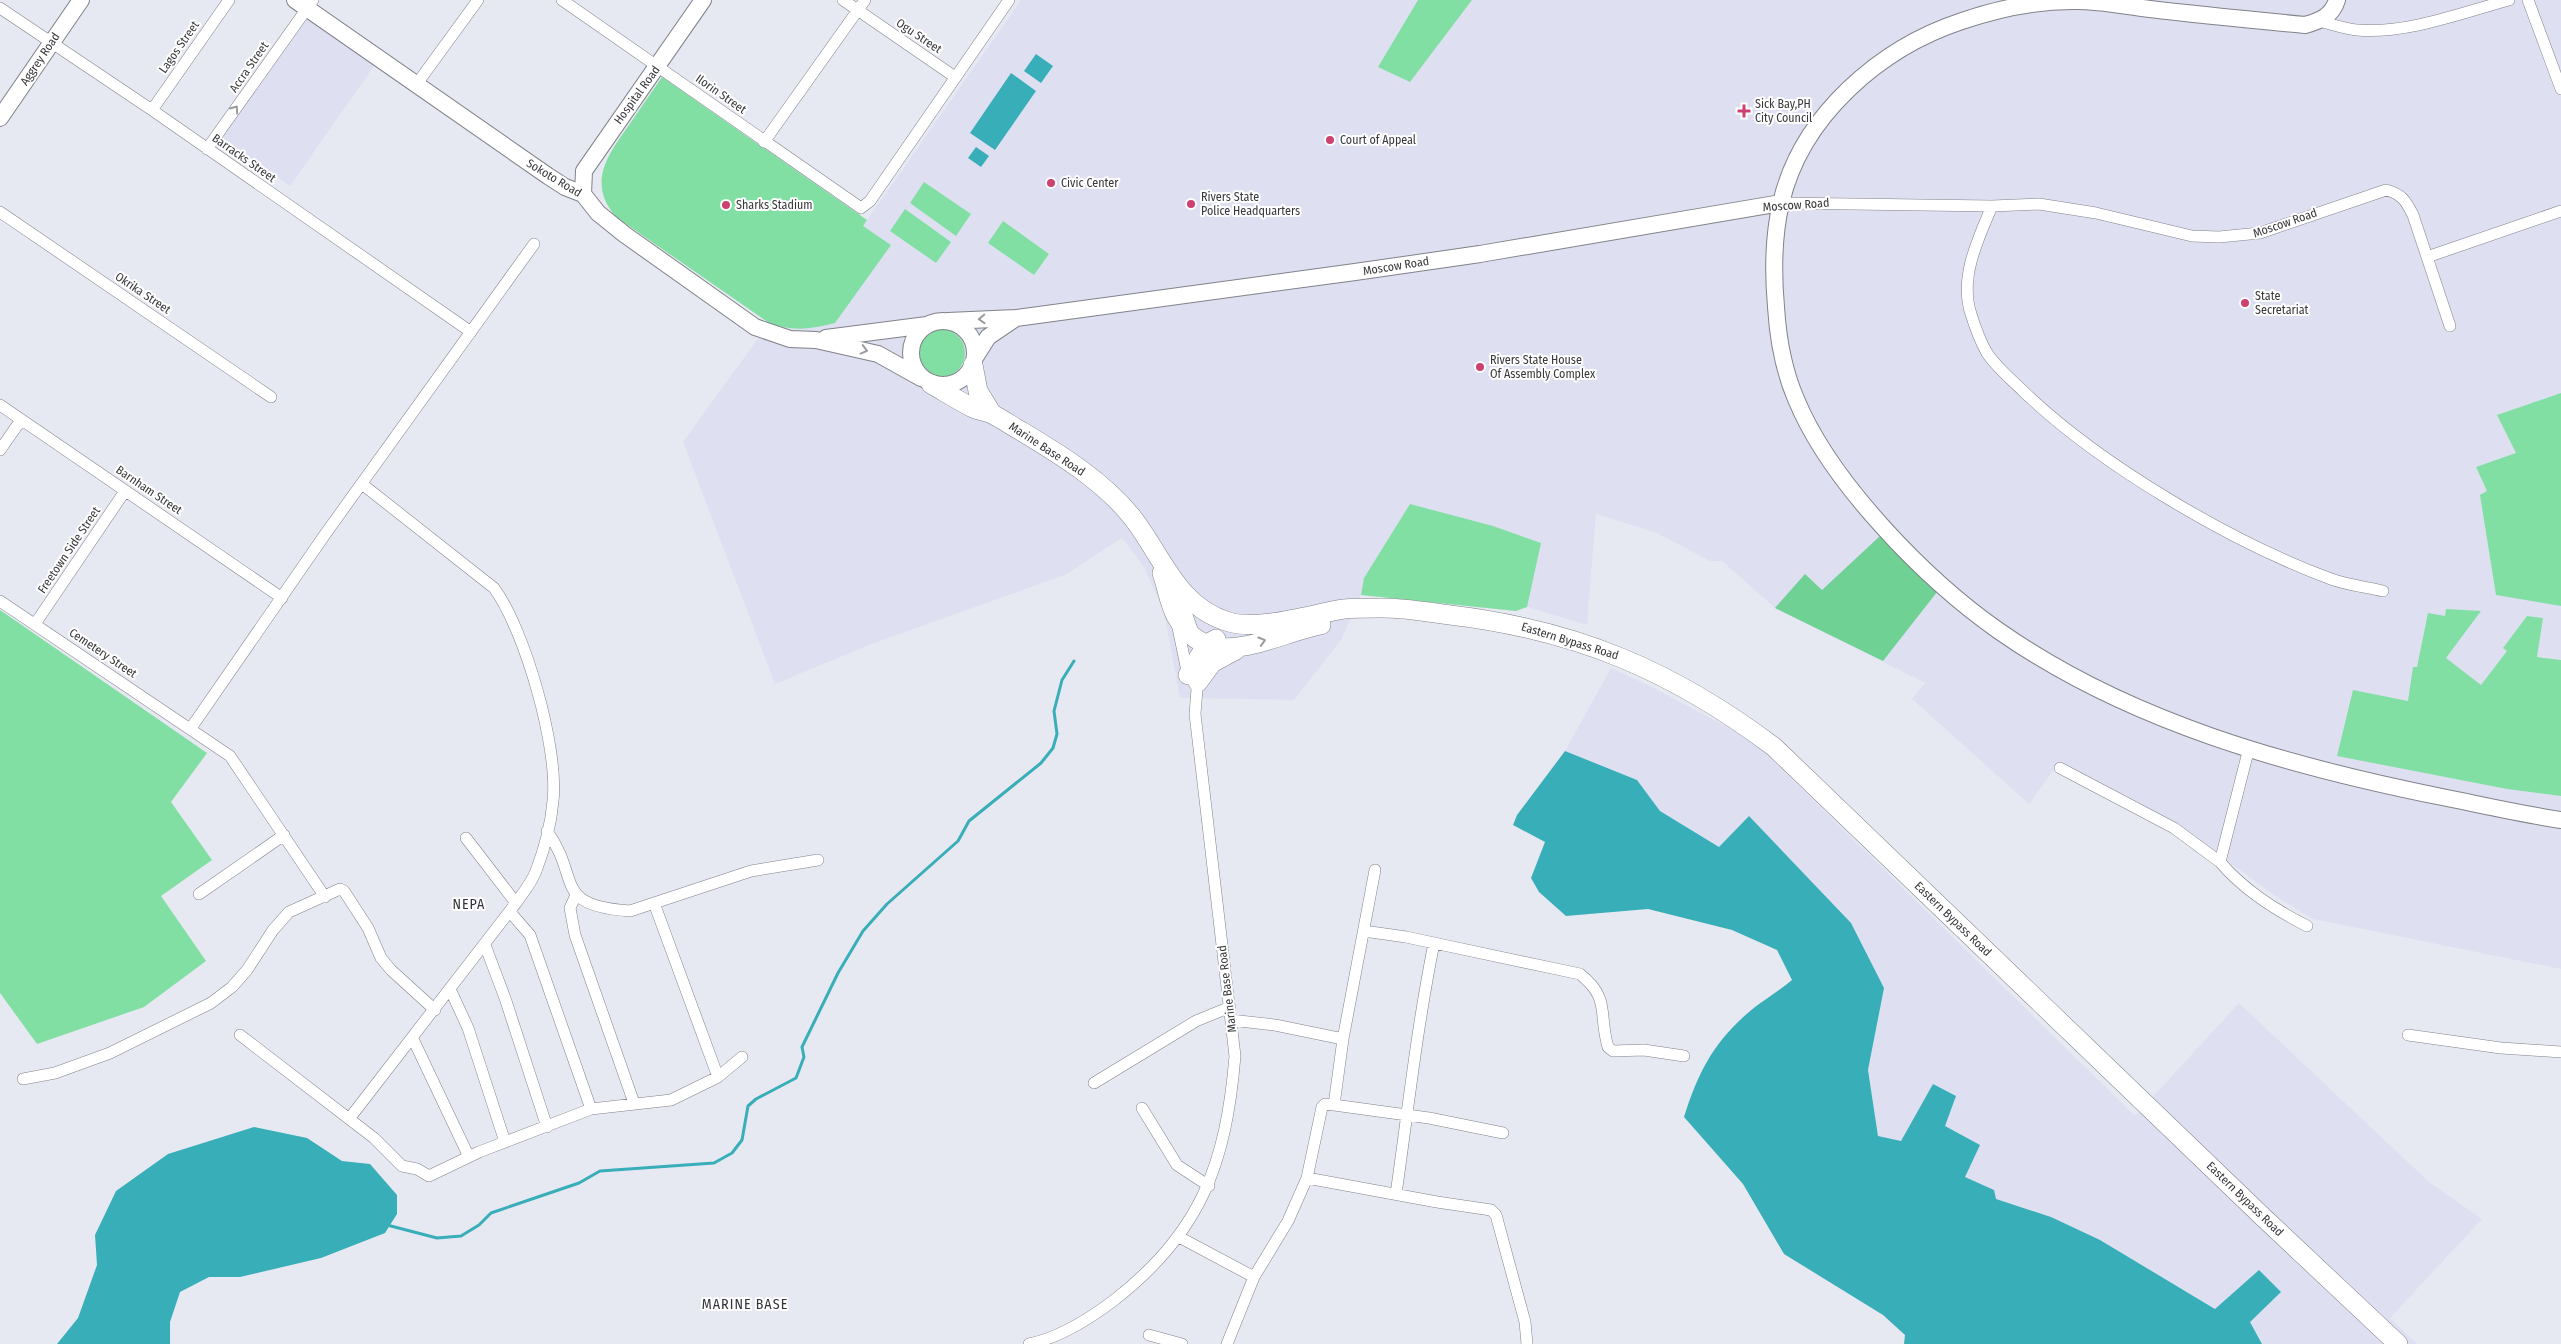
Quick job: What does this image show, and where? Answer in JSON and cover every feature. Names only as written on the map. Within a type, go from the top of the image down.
[{"type":"main road","name":"Marine Base Road","points":[[974,360],[978,391],[992,414]]},
{"type":"main road","name":"Marine Base Road","points":[[926,381],[975,409],[992,414],[1063,457],[1093,479],[1130,515],[1146,536],[1175,585]]},
{"type":"main road","name":"Marine Base Road","points":[[1156,555],[1176,615]]},
{"type":"main road","name":"Eastern Bypass Road","points":[[1175,585],[1193,602],[1209,613],[1230,622],[1255,625],[1347,609],[1394,607],[1498,620],[1540,630],[1625,658],[1699,696],[1774,747],[2264,1218],[2398,1344]]},
{"type":"main road","name":"Eastern Bypass Road","points":[[1197,660],[1219,648],[1237,649],[1327,624],[1438,613]]},
{"type":"main road","points":[[1176,615],[1197,660]]},
{"type":"main road","points":[[1197,660],[1218,638],[1255,625]]},
{"type":"main road","points":[[1197,660],[1212,663],[1237,649]]},
{"type":"street","name":"Aggrey Road","points":[[0,118],[81,0]]},
{"type":"street","name":"Lagos Street","points":[[152,110],[229,0]]},
{"type":"street","points":[[416,85],[478,0]]},
{"type":"street","name":"Ilorin Street","points":[[563,0],[861,208],[864,208],[954,77]]},
{"type":"street","name":"Hospital Road","points":[[583,194],[584,171],[658,67],[702,0]]},
{"type":"street","name":"Ogu Street","points":[[843,0],[954,77]]},
{"type":"street","points":[[764,142],[865,0]]},
{"type":"street","points":[[954,77],[1009,0]]},
{"type":"street","points":[[2319,21],[2329,15],[2337,0]]},
{"type":"street","points":[[2509,0],[2392,29],[2356,30],[2319,21],[2296,24],[2077,1],[2036,3],[1967,19],[1920,37],[1864,74],[1839,99],[1803,150],[1781,203],[1775,244],[1774,287],[1783,366],[1797,402],[1819,444],[1854,492],[1892,536],[1937,580],[1996,629],[2053,666],[2168,720],[2249,748],[2356,778],[2561,820]]},
{"type":"street","points":[[2528,0],[2561,90]]},
{"type":"street","name":"Sokoto Road","points":[[305,3],[416,85],[548,176],[565,187],[583,194],[598,213],[624,234],[755,327],[790,339],[816,340],[927,325]]},
{"type":"street","name":"Accra Street","points":[[207,149],[305,3]]},
{"type":"street","name":"Barracks Street","points":[[0,8],[152,110],[471,332]]},
{"type":"street","name":"Moscow Road","points":[[948,321],[1016,318],[1480,254],[1781,203],[1992,206],[2038,204],[2096,213],[2192,236],[2224,237],[2260,233],[2386,190],[2397,192],[2405,199],[2450,326]]},
{"type":"street","points":[[1992,206],[1976,245],[1970,267],[1968,290],[1970,313],[1987,353],[2011,379],[2042,409],[2073,433],[2173,501],[2237,536],[2298,565],[2333,579],[2383,591]]},
{"type":"street","points":[[2427,257],[2561,211]]},
{"type":"street","name":"Okrika Street","points":[[0,212],[271,398]]},
{"type":"street","points":[[191,728],[362,484],[534,244]]},
{"type":"street","name":"Moscow Road","points":[[974,360],[988,337],[1016,318]]},
{"type":"street","points":[[937,321],[948,321],[959,325],[969,333],[974,344],[974,360],[966,376],[956,383],[944,386],[926,381],[913,365],[911,350],[916,336],[927,325],[937,321]]},
{"type":"street","name":"Sokoto Road","points":[[816,340],[878,354],[926,381]]},
{"type":"street","name":"Barnham Street","points":[[0,405],[282,598]]},
{"type":"street","points":[[0,450],[21,420]]},
{"type":"street","points":[[349,1119],[513,908],[536,872],[553,800],[551,764],[536,682],[506,605],[494,588],[362,484]]},
{"type":"street","name":"Freetown Side Street","points":[[35,624],[125,491]]},
{"type":"street","name":"Marine Base Road","points":[[1029,1344],[1068,1329],[1103,1308],[1131,1286],[1179,1237],[1209,1186],[1220,1156],[1231,1106],[1235,1056],[1195,714],[1197,660],[1186,608],[1175,585]]},
{"type":"street","name":"Cemetery Street","points":[[0,601],[230,756],[325,897]]},
{"type":"street","points":[[1176,615],[1197,660]]},
{"type":"street","points":[[2220,862],[2249,748]]},
{"type":"street","points":[[2060,768],[2174,828],[2220,862],[2248,890],[2281,913],[2307,926]]},
{"type":"street","points":[[547,831],[558,847],[576,895],[584,902],[612,909],[630,910],[751,871],[818,860]]},
{"type":"street","points":[[200,894],[284,835]]},
{"type":"street","points":[[466,838],[530,935],[591,1109]]},
{"type":"street","points":[[1334,1105],[1343,1039],[1375,870]]},
{"type":"street","points":[[23,1079],[55,1073],[110,1053],[210,1003],[232,987],[247,970],[273,930],[289,912],[340,890],[344,890],[368,928],[381,958],[399,978],[435,1010]]},
{"type":"street","points":[[576,895],[570,908],[575,935],[634,1103]]},
{"type":"street","points":[[654,903],[718,1077]]},
{"type":"street","points":[[1364,931],[1434,943],[1580,974],[1592,984],[1601,998],[1608,1048],[1613,1050],[1663,1052],[1684,1056]]},
{"type":"street","points":[[1396,1194],[1410,1086],[1434,943]]},
{"type":"street","points":[[484,945],[508,1006],[547,1127]]},
{"type":"street","points":[[450,989],[468,1028],[506,1142]]},
{"type":"street","points":[[1094,1083],[1196,1021],[1230,1007]]},
{"type":"street","points":[[1231,1020],[1274,1025],[1343,1039]]},
{"type":"street","points":[[240,1035],[374,1138],[402,1166],[417,1169],[429,1176],[469,1157],[591,1109],[671,1100],[718,1077],[742,1057]]},
{"type":"street","points":[[2408,1035],[2501,1048],[2561,1052]]},
{"type":"street","points":[[412,1039],[469,1157]]},
{"type":"street","points":[[1227,1344],[1254,1277],[1288,1221],[1307,1178],[1322,1107],[1325,1104],[1407,1117],[1428,1118],[1503,1132]]},
{"type":"street","points":[[1142,1108],[1177,1165],[1209,1186]]},
{"type":"street","points":[[1307,1178],[1483,1208],[1493,1212],[1525,1322],[1527,1344]]},
{"type":"street","points":[[1179,1237],[1254,1277]]},
{"type":"street","points":[[1149,1335],[1182,1344]]},
{"type":"shaded area","points":[[1021,0],[2561,0],[2561,969],[2313,919],[2278,898],[2181,827],[2058,764],[2029,804],[1912,699],[1925,683],[1775,608],[1722,561],[1710,561],[1657,533],[1596,514],[1587,625],[1527,607],[1516,611],[1361,595],[1341,640],[1294,700],[1180,698],[1164,612],[1144,567],[1122,538],[1065,575],[874,643],[775,684],[683,442],[769,323],[779,327],[890,245],[863,226]]},
{"type":"shaded area","points":[[306,18],[374,66],[290,186],[222,138]]},
{"type":"shaded area","points":[[1611,668],[1650,686],[1752,740],[2135,1116],[2239,1003],[2429,1182],[2482,1219],[2390,1318],[2417,1344],[2262,1344],[2250,1322],[2259,1270],[2216,1309],[2100,1240],[2051,1217],[1996,1199],[1993,1190],[1964,1177],[1945,1127],[1933,1084],[1901,1141],[1878,1136],[1868,1070],[1884,988],[1748,817],[1719,847],[1660,811],[1637,780],[1565,751]]},
{"type":"green space","points":[[1418,0],[1472,0],[1410,82],[1378,67]]},
{"type":"green space","name":"Sharks Stadium","points":[[662,77],[867,220],[863,226],[891,245],[835,323],[794,329],[769,323],[616,217],[607,205],[603,193],[603,170],[614,148]]},
{"type":"green space","points":[[924,182],[971,214],[956,236],[910,203]]},
{"type":"green space","points":[[905,209],[951,242],[936,263],[890,231]]},
{"type":"green space","points":[[1003,221],[1049,254],[1034,275],[988,243]]},
{"type":"green space","points":[[941,329],[950,331],[958,336],[963,344],[965,353],[963,362],[958,370],[950,375],[941,377],[932,375],[924,370],[919,362],[917,353],[919,344],[924,336],[932,331]]},
{"type":"green space","points":[[2561,393],[2561,606],[2496,595],[2480,495],[2487,491],[2476,467],[2516,453],[2497,415]]},
{"type":"green space","points":[[1410,504],[1493,526],[1541,543],[1527,607],[1516,611],[1361,595],[1364,578]]},
{"type":"green space","points":[[1880,536],[1937,592],[1883,661],[1775,608],[1805,574],[1822,590]]},
{"type":"green space","points":[[2446,609],[2481,611],[2446,658],[2481,685],[2507,651],[2503,648],[2527,616],[2543,618],[2537,657],[2561,660],[2561,796],[2507,789],[2337,756],[2353,690],[2408,701],[2413,667],[2417,667],[2428,613],[2445,616]]},
{"type":"green space","points":[[0,610],[207,753],[171,802],[212,860],[161,896],[206,961],[144,1007],[37,1044],[0,993]]},
{"type":"water","points":[[1036,54],[1053,66],[1041,83],[1024,71]]},
{"type":"water","points":[[1011,73],[1036,91],[995,150],[970,133]]},
{"type":"water","points":[[976,147],[989,156],[981,167],[968,158]]},
{"type":"water","points":[[1565,751],[1637,780],[1660,811],[1719,847],[1749,816],[1851,923],[1884,988],[1868,1070],[1878,1136],[1901,1141],[1933,1084],[1956,1096],[1945,1126],[1980,1145],[1965,1177],[1994,1190],[1996,1199],[2051,1217],[2100,1240],[2215,1309],[2259,1270],[2281,1292],[2250,1322],[2262,1344],[1904,1344],[1905,1335],[1883,1315],[1784,1254],[1743,1184],[1684,1117],[1696,1084],[1719,1043],[1741,1019],[1792,980],[1777,950],[1732,930],[1648,909],[1566,916],[1539,892],[1531,878],[1545,842],[1513,825],[1517,815]]},
{"type":"water","points":[[254,1127],[307,1138],[342,1161],[370,1164],[397,1195],[397,1214],[385,1233],[321,1258],[240,1277],[209,1277],[180,1292],[170,1322],[170,1344],[57,1344],[78,1318],[97,1265],[95,1235],[116,1191],[168,1154]]},
{"type":"waterway","points":[[387,1225],[437,1238],[461,1236],[479,1225],[491,1213],[579,1183],[600,1171],[714,1163],[732,1153],[742,1140],[748,1106],[756,1099],[796,1078],[804,1057],[802,1047],[838,973],[863,931],[887,904],[958,841],[969,821],[1041,763],[1053,748],[1057,734],[1054,711],[1062,680],[1074,661]]},
{"type":"place","name":"Sick Bay,PH City Council","points":[[1744,111]]},
{"type":"place","name":"Court of Appeal","points":[[1330,140]]},
{"type":"place","name":"Civic Center","points":[[1051,183]]},
{"type":"place","name":"Rivers State Police Headquarters","points":[[1191,204]]},
{"type":"place","name":"Sharks Stadium","points":[[726,205]]},
{"type":"place","name":"State Secretariat","points":[[2245,303]]},
{"type":"place","name":"Rivers State House Of Assembly Complex","points":[[1480,367]]},
{"type":"district","name":"NEPA","points":[[469,904]]},
{"type":"district","name":"MARINE BASE","points":[[745,1304]]}]
